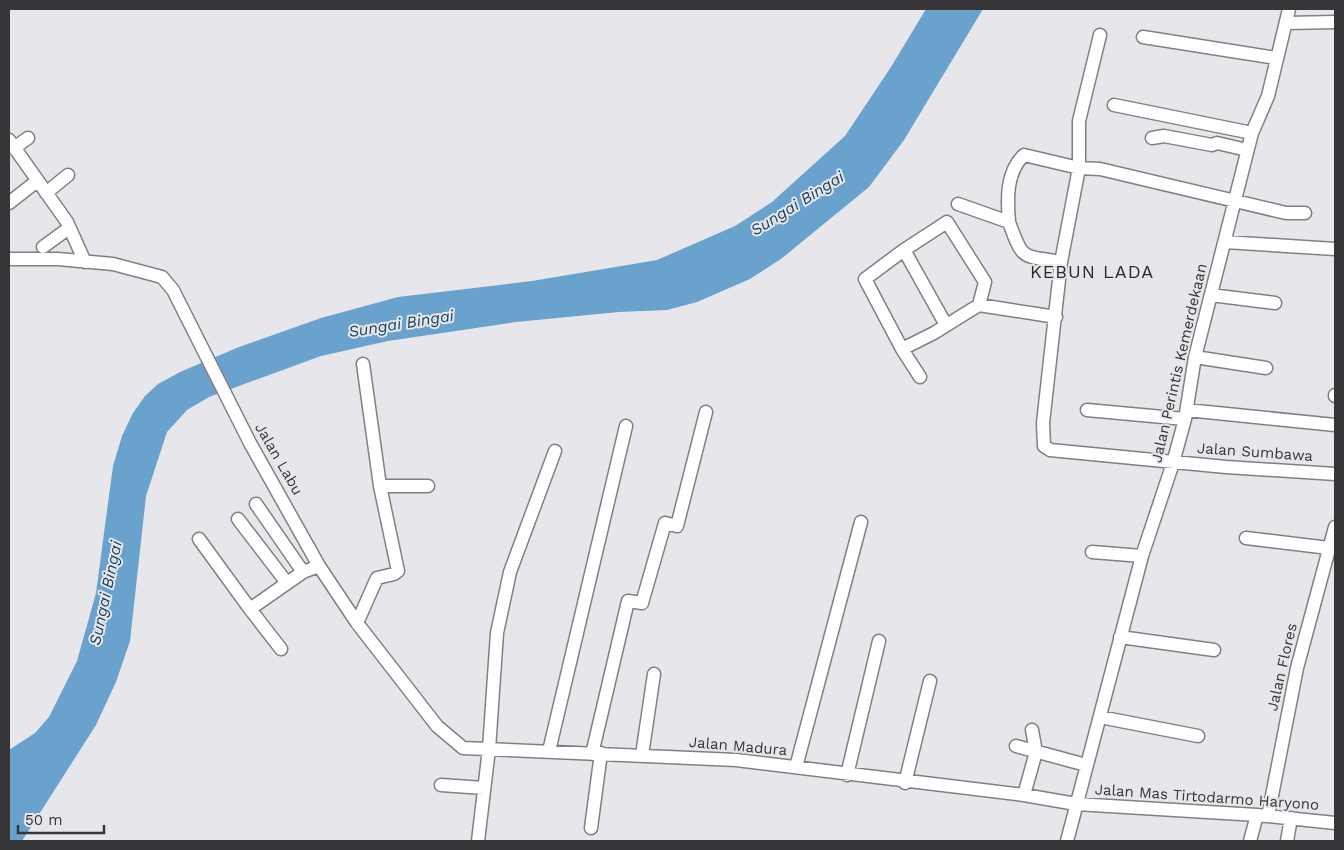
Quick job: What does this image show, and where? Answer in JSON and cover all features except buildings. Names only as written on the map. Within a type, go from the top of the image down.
[{"type":"street","name":"Jalan Perintis Kemerdekaan","points":[[1067,841],[1142,556],[1173,462],[1186,415],[1195,357],[1236,200],[1247,150],[1252,133],[1268,96],[1289,9]]},
{"type":"street","points":[[1286,22],[1335,22]]},
{"type":"street","points":[[902,349],[978,305],[1056,317],[1061,262],[1079,168],[1079,121],[1100,35]]},
{"type":"street","points":[[1143,37],[1276,58]]},
{"type":"street","points":[[1114,104],[1252,133]]},
{"type":"street","points":[[1152,138],[1164,136],[1212,146],[1217,143],[1247,150]]},
{"type":"street","points":[[28,138],[11,144],[69,228],[85,262]]},
{"type":"street","points":[[1061,262],[1025,255],[1018,248],[1009,222],[1008,189],[1019,160],[1024,155],[1079,168],[1100,169],[1286,213],[1305,213]]},
{"type":"street","points":[[46,193],[68,175]]},
{"type":"street","points":[[9,203],[37,181]]},
{"type":"street","points":[[958,204],[1009,222]]},
{"type":"street","points":[[920,376],[902,349],[865,279],[904,250],[947,222],[985,282],[978,305]]},
{"type":"street","points":[[43,247],[69,228]]},
{"type":"street","points":[[1225,242],[1335,249]]},
{"type":"street","points":[[904,250],[946,325]]},
{"type":"street","name":"Jalan Labu","points":[[9,259],[85,262],[131,267],[162,277],[173,290],[250,443],[319,566],[357,623],[438,726],[463,748],[488,749]]},
{"type":"street","points":[[1211,295],[1275,303]]},
{"type":"street","name":"Jalan Sumbawa","points":[[1056,317],[1043,423],[1044,446],[1050,450],[1173,462],[1335,474]]},
{"type":"street","points":[[1195,357],[1266,368]]},
{"type":"street","points":[[357,623],[377,578],[394,574],[398,571],[380,486],[363,364]]},
{"type":"street","points":[[1087,410],[1335,426]]},
{"type":"street","points":[[591,828],[596,754],[628,601],[642,603],[665,523],[678,526],[706,412]]},
{"type":"street","points":[[549,751],[626,426]]},
{"type":"street","points":[[478,841],[488,749],[495,648],[510,572],[555,451]]},
{"type":"street","points":[[380,486],[428,486]]},
{"type":"street","points":[[256,504],[303,572]]},
{"type":"street","points":[[238,519],[287,583]]},
{"type":"street","points":[[796,767],[861,522]]},
{"type":"street","name":"Jalan Flores","points":[[1250,841],[1262,816],[1297,668],[1335,527]]},
{"type":"street","points":[[1246,538],[1329,548]]},
{"type":"street","points":[[199,539],[281,649]]},
{"type":"street","points":[[1092,552],[1142,556]]},
{"type":"street","points":[[250,609],[303,572],[319,566]]},
{"type":"street","points":[[1120,637],[1214,650]]},
{"type":"street","points":[[846,775],[879,641]]},
{"type":"street","points":[[642,755],[654,674]]},
{"type":"street","points":[[905,782],[930,681]]},
{"type":"street","points":[[1100,717],[1198,736]]},
{"type":"street","points":[[1024,795],[1036,752],[1032,730]]},
{"type":"street","points":[[1016,746],[1086,765]]},
{"type":"street","name":"Jalan Madura","points":[[488,749],[736,760],[846,775],[1024,795],[1076,804]]},
{"type":"street","points":[[441,785],[484,788]]},
{"type":"street","name":"Jalan Mas Tirtodarmo Haryono","points":[[1076,804],[1291,818],[1335,823]]},
{"type":"street","points":[[1287,841],[1291,818]]},
{"type":"water","name":"Sungai Bingai","points":[[926,9],[983,9],[904,140],[869,187],[781,259],[750,279],[697,302],[667,310],[619,312],[516,322],[388,341],[321,356],[209,397],[187,410],[167,432],[146,496],[130,641],[116,682],[96,725],[22,841],[9,841],[9,750],[35,733],[49,717],[77,661],[96,593],[113,466],[122,436],[133,413],[145,396],[158,384],[180,372],[239,347],[321,318],[398,297],[532,281],[657,260],[735,226],[772,202],[845,136],[891,67]]},
{"type":"district","name":"KEBUN LADA","points":[[1092,272]]}]
